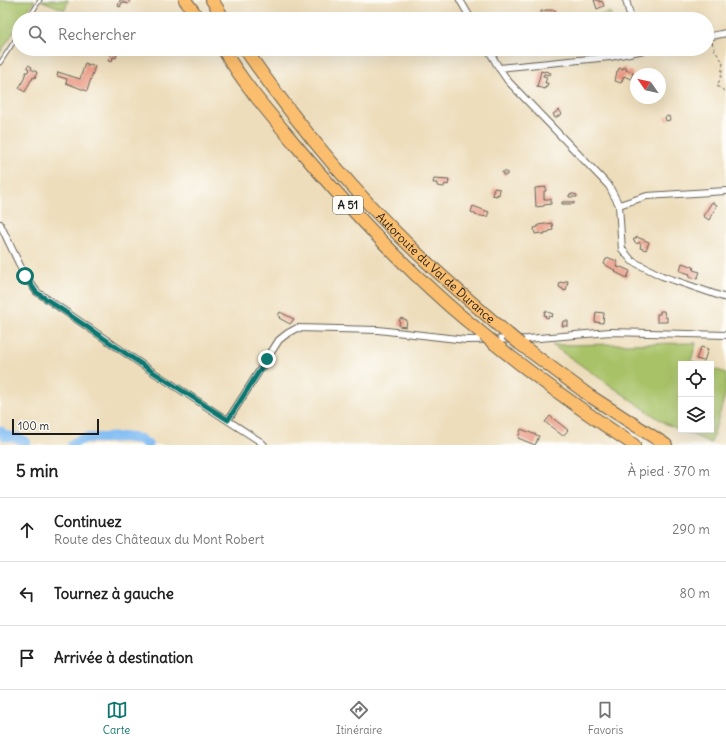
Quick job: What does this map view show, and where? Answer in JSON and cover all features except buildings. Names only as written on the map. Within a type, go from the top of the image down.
[{"type":"highway","points":[[185,0],[194,12]]},
{"type":"highway","points":[[193,0],[201,12]]},
{"type":"highway","points":[[212,0],[220,12]]},
{"type":"highway","points":[[220,0],[227,12]]},
{"type":"highway","name":"Autoroute du Val de Durance","points":[[226,56],[272,117],[337,193],[408,268],[445,302],[523,367],[634,445]]},
{"type":"highway","name":"Autoroute du Val de Durance","points":[[250,56],[313,140],[385,220],[419,255],[520,344],[590,396],[666,445]]},
{"type":"highway","points":[[252,56],[261,73]]},
{"type":"street","points":[[460,0],[467,12]]},
{"type":"street","points":[[626,0],[629,12]]},
{"type":"street","points":[[714,35],[726,33]]},
{"type":"street","points":[[492,56],[508,81],[609,186],[619,205],[622,249],[632,261],[662,276],[726,298]]},
{"type":"street","points":[[499,68],[614,56]]},
{"type":"street","points":[[619,205],[647,196],[726,191]]},
{"type":"street","points":[[0,224],[25,276],[36,292],[150,370],[264,445]]},
{"type":"street","points":[[228,420],[279,340],[297,328],[378,330],[466,340],[528,339],[610,332],[726,335]]},
{"type":"lane","points":[[32,12],[40,0]]},
{"type":"lane","points":[[0,63],[12,45]]},
{"type":"path","points":[[714,48],[723,62],[721,77],[717,86],[726,92]]},
{"type":"green space","points":[[0,0],[35,0],[27,12],[12,12],[12,35],[0,53]]},
{"type":"green space","points":[[40,0],[68,0],[65,10]]},
{"type":"green space","points":[[696,343],[691,361],[678,361],[678,429],[666,424],[552,345]]},
{"type":"green space","points":[[714,369],[726,373],[726,392],[714,433]]},
{"type":"green space","points":[[687,433],[714,433],[711,443]]},
{"type":"waterway","points":[[0,431],[5,436],[18,438],[26,442],[26,445]]},
{"type":"waterway","points":[[72,445],[85,438],[123,437],[140,439],[148,445]]},
{"type":"route","points":[[25,276],[36,292],[150,370],[228,420],[267,359]]}]
